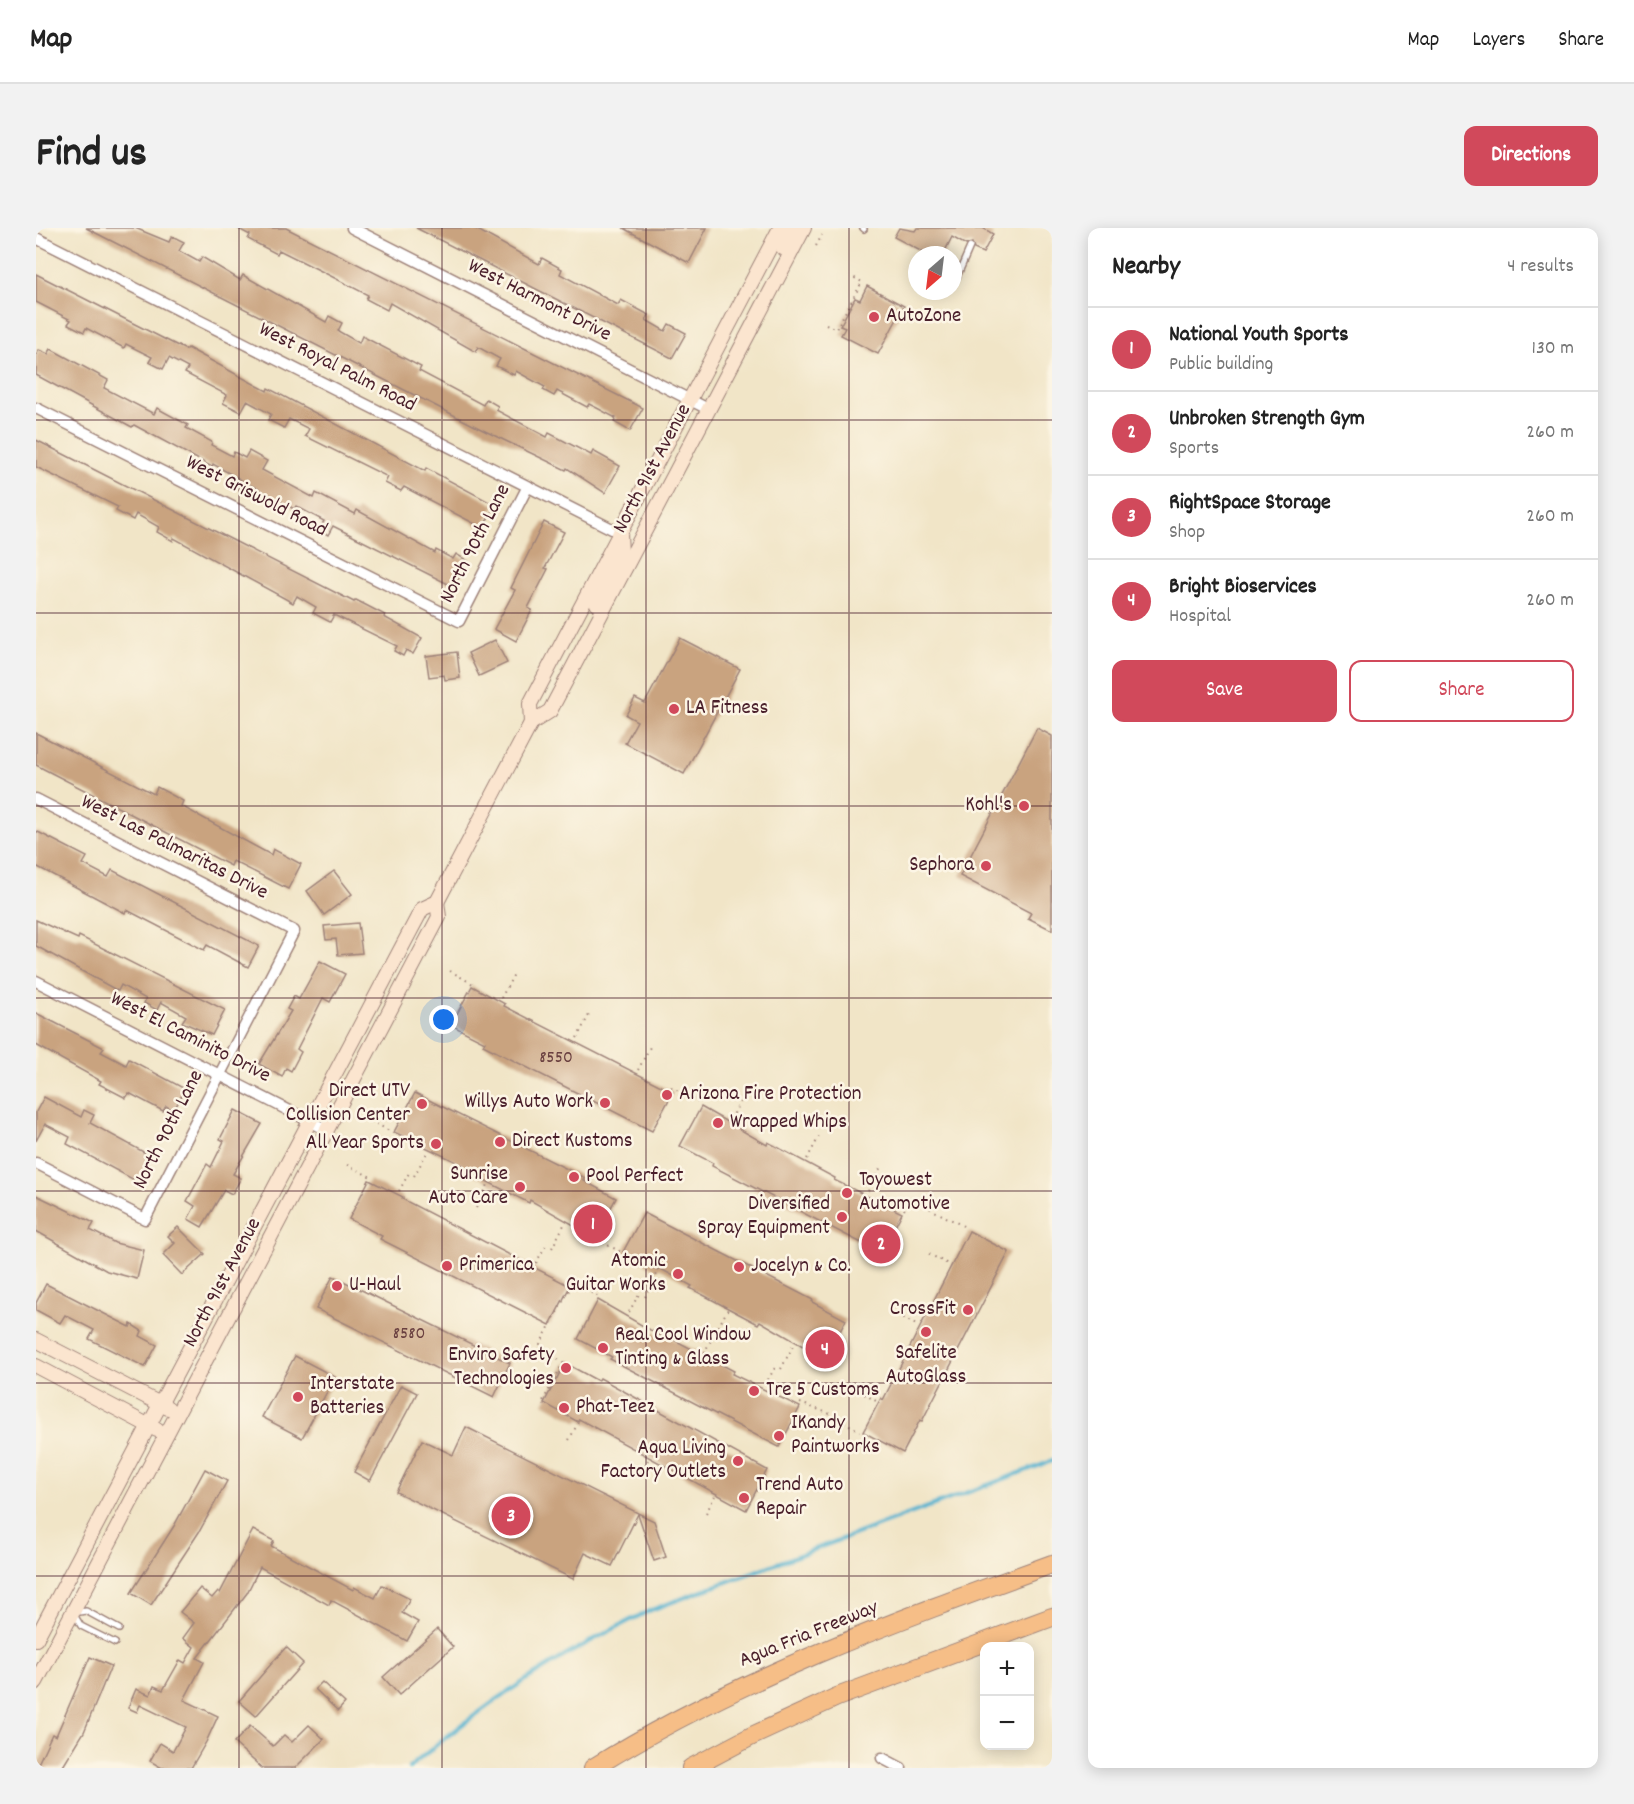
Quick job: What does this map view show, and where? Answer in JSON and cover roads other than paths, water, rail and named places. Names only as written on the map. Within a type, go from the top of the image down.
[{"type":"highway","name":"Agua Fria Freeway","points":[[593,1768],[640,1738],[756,1681],[963,1597],[1052,1564]]},
{"type":"highway","points":[[692,1768],[752,1736],[837,1697],[1052,1617]]},
{"type":"main road","name":"North 91st Avenue","points":[[531,723],[530,704],[780,228]]},
{"type":"main road","points":[[751,328],[762,288],[792,228]]},
{"type":"main road","name":"North 91st Avenue","points":[[36,1682],[439,917],[437,902],[531,723],[550,711],[804,228]]},
{"type":"main road","points":[[592,630],[599,597],[621,553],[620,533]]},
{"type":"main road","name":"North 91st Avenue","points":[[36,1639],[422,909],[437,902]]},
{"type":"main road","points":[[36,1340],[178,1413]]},
{"type":"main road","points":[[36,1366],[167,1435]]},
{"type":"main road","points":[[55,1604],[73,1613]]},
{"type":"street","name":"West Harmont Drive","points":[[352,228],[708,409]]},
{"type":"street","name":"West Royal Palm Road","points":[[36,238],[620,533]]},
{"type":"street","name":"West Griswold Road","points":[[36,408],[459,621]]},
{"type":"street","name":"North 90th Lane","points":[[459,621],[528,486]]},
{"type":"street","name":"West Las Palmaritas Drive","points":[[36,799],[294,931]]},
{"type":"street","name":"North 90th Lane","points":[[36,1163],[145,1219],[294,931]]},
{"type":"street","name":"West El Caminito Drive","points":[[36,981],[327,1130]]},
{"type":"street","points":[[882,1758],[901,1768]]},
{"type":"lane","points":[[962,265],[970,247]]},
{"type":"lane","points":[[115,1643],[81,1626],[73,1613],[86,1611],[119,1629]]},
{"type":"waterway","points":[[409,1768],[465,1722],[525,1681],[587,1643],[651,1610],[1052,1461]]},
{"type":"place","name":"AutoZone","points":[[874,317]]},
{"type":"place","name":"LA Fitness","points":[[674,709]]},
{"type":"place","name":"Kohl's","points":[[1024,806]]},
{"type":"place","name":"Sephora","points":[[986,866]]},
{"type":"place","name":"Arizona Fire Protection","points":[[667,1095]]},
{"type":"place","name":"Willys Auto Work","points":[[605,1103]]},
{"type":"place","name":"Direct UTV Collision Center","points":[[422,1104]]},
{"type":"place","name":"Wrapped Whips","points":[[718,1123]]},
{"type":"place","name":"Direct Kustoms","points":[[500,1142]]},
{"type":"place","name":"All Year Sports","points":[[436,1144]]},
{"type":"place","name":"Pool Perfect","points":[[574,1177]]},
{"type":"place","name":"Sunrise Auto Care","points":[[520,1187]]},
{"type":"place","name":"Toyowest Automotive","points":[[847,1193]]},
{"type":"place","name":"Diversified Spray Equipment","points":[[842,1217]]},
{"type":"place","name":"National Youth Sports","points":[[593,1224]]},
{"type":"place","name":"Unbroken Strength Gym","points":[[881,1244]]},
{"type":"place","name":"Primerica","points":[[447,1266]]},
{"type":"place","name":"Jocelyn & Co.","points":[[739,1267]]},
{"type":"place","name":"Atomic Guitar Works","points":[[678,1274]]},
{"type":"place","name":"U-Haul","points":[[337,1286]]},
{"type":"place","name":"CrossFit","points":[[968,1310]]},
{"type":"place","name":"Safelite AutoGlass","points":[[926,1332]]},
{"type":"place","name":"Real Cool Window Tinting & Glass","points":[[603,1348]]},
{"type":"place","name":"Bright Bioservices","points":[[825,1349]]},
{"type":"place","name":"Enviro Safety Technologies","points":[[566,1368]]},
{"type":"place","name":"Tre 5 Customs","points":[[754,1391]]},
{"type":"place","name":"Interstate Batteries","points":[[298,1397]]},
{"type":"place","name":"Phat-Teez","points":[[564,1408]]},
{"type":"place","name":"IKandy Paintworks","points":[[779,1436]]},
{"type":"place","name":"Aqua Living Factory Outlets","points":[[738,1461]]},
{"type":"place","name":"Trend Auto Repair","points":[[744,1498]]},
{"type":"place","name":"RightSpace Storage","points":[[511,1516]]}]
